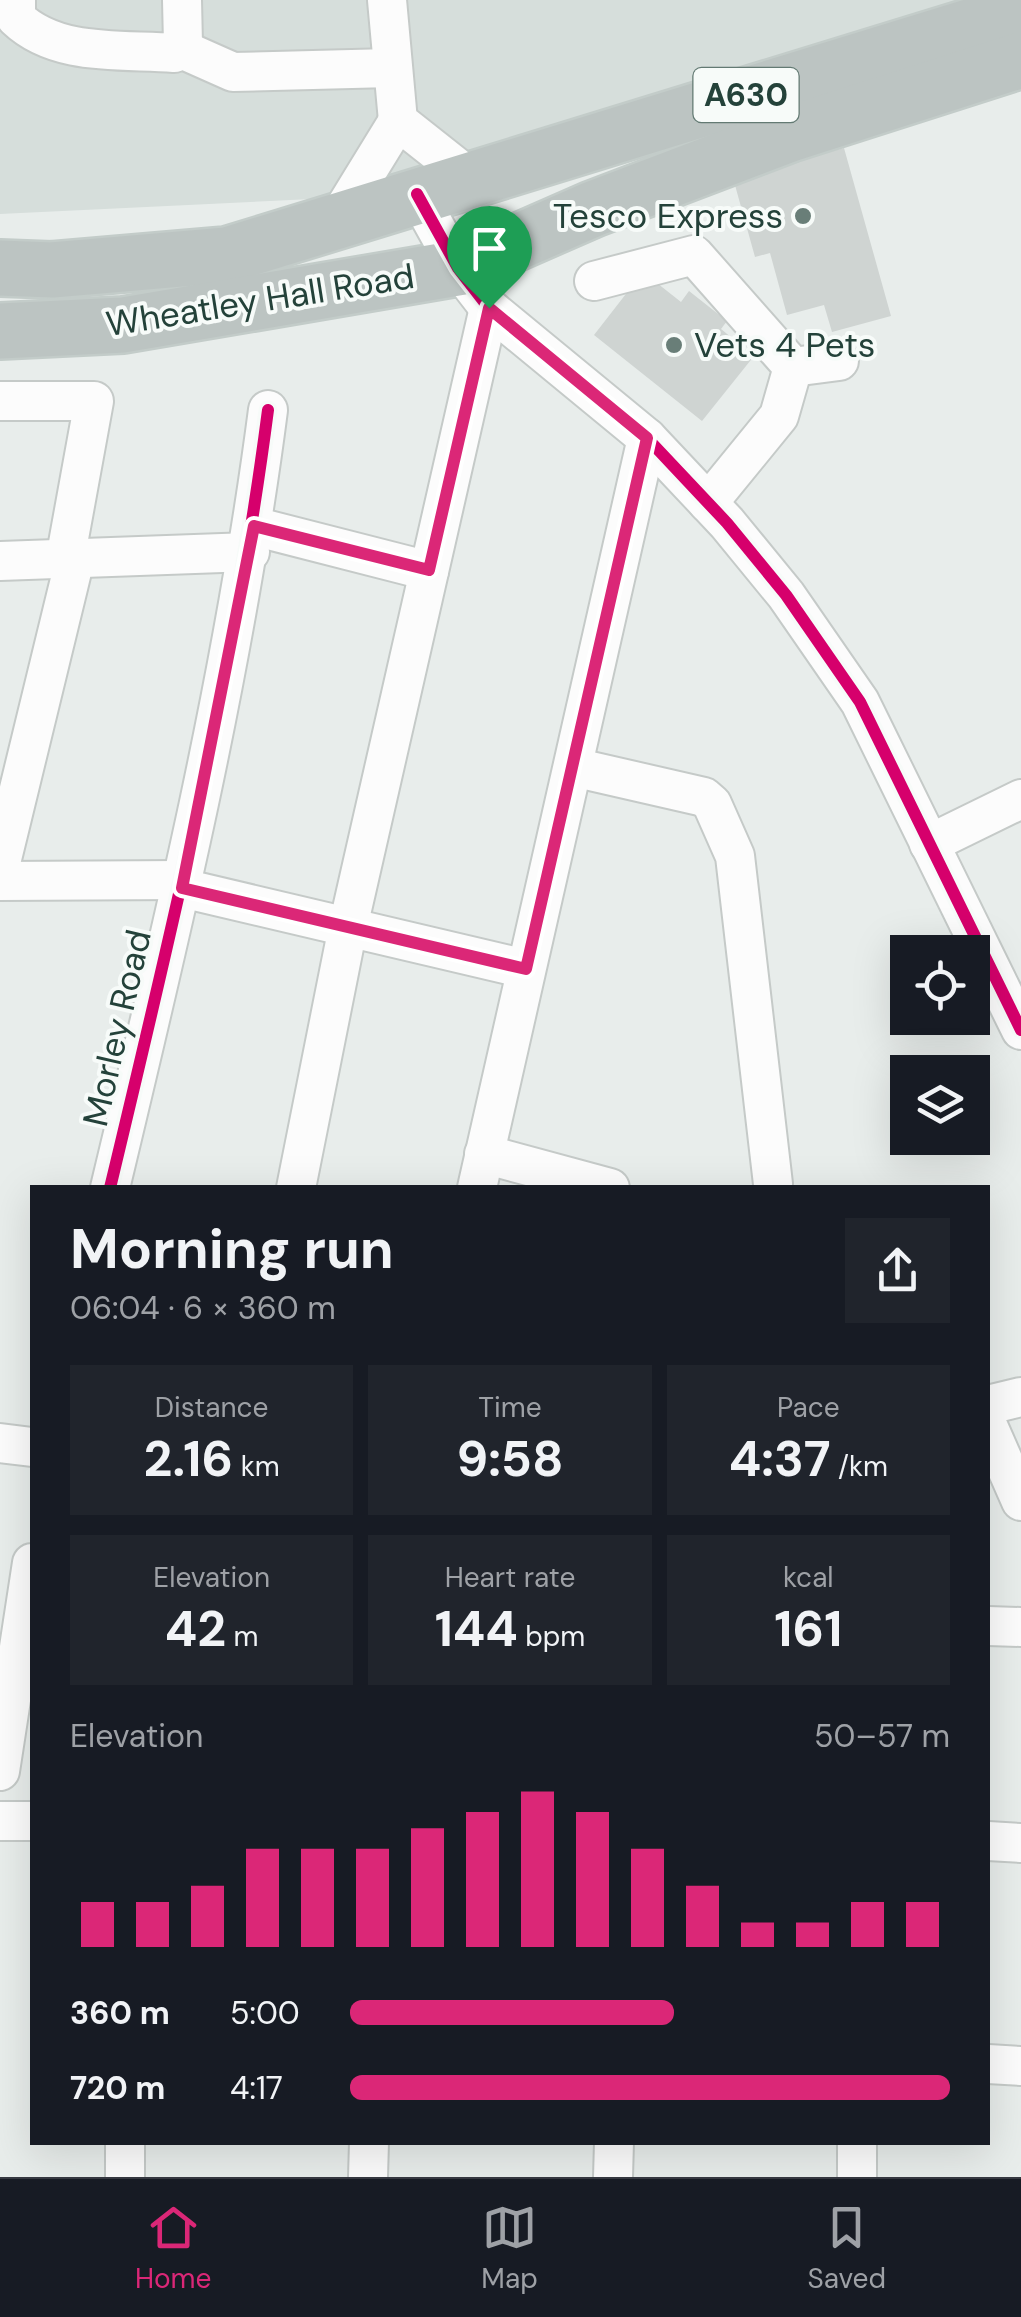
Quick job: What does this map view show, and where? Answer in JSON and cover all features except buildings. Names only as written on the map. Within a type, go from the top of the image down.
[{"type":"highway","name":"Wheatley Hall Road","points":[[451,252],[470,178],[1021,11]]},
{"type":"highway","name":"Wheatley Hall Road","points":[[0,331],[123,326],[451,252],[593,209],[790,134],[1021,60]]},
{"type":"highway","name":"Wheatley Hall Road","points":[[0,268],[52,270],[227,256],[336,222],[451,252]]},
{"type":"street","points":[[16,0],[16,18],[40,38],[66,46],[174,54],[183,44],[182,0]]},
{"type":"street","points":[[336,222],[369,175],[398,121],[390,68],[387,0]]},
{"type":"street","points":[[179,48],[232,72],[390,68]]},
{"type":"street","points":[[398,121],[470,178]]},
{"type":"street","points":[[451,252],[647,438],[786,595],[860,702],[1021,1030]]},
{"type":"street","points":[[297,1185],[348,927],[429,570],[451,252]]},
{"type":"street","points":[[594,281],[694,255],[794,367]]},
{"type":"street","points":[[794,367],[839,362]]},
{"type":"street","points":[[708,503],[779,416],[794,367]]},
{"type":"street","points":[[0,401],[94,401],[70,559],[16,723],[0,867]]},
{"type":"street","name":"Morley Road","points":[[111,1185],[182,884],[252,539],[268,410]]},
{"type":"street","points":[[587,1185],[481,1171],[647,438]]},
{"type":"street","points":[[0,562],[70,559],[252,539],[429,570]]},
{"type":"street","points":[[573,766],[704,797],[712,804],[736,856],[767,1185]]},
{"type":"street","points":[[929,844],[1021,798]]},
{"type":"street","points":[[0,881],[182,884],[526,969]]},
{"type":"street","points":[[990,1405],[1021,1397]]},
{"type":"street","points":[[990,1431],[1021,1501]]},
{"type":"street","points":[[0,1443],[30,1447]]},
{"type":"street","points":[[0,1771],[12,1619],[30,1569]]},
{"type":"street","points":[[990,1626],[1021,1627]]},
{"type":"street","points":[[0,1821],[30,1821]]},
{"type":"street","points":[[990,1841],[1021,1843]]},
{"type":"street","points":[[990,2064],[1021,2066]]},
{"type":"street","points":[[124,2177],[125,2145]]},
{"type":"street","points":[[368,2177],[369,2145]]},
{"type":"street","points":[[613,2177],[614,2145]]},
{"type":"street","points":[[857,2145],[857,2177]]},
{"type":"shaded area","points":[[0,0],[1021,0],[417,194],[0,214]]},
{"type":"cycle path","points":[[417,194],[458,268],[489,308],[647,438],[727,523],[786,595],[860,702],[1021,1030]]},
{"type":"cycle path","points":[[111,1185],[219,703],[268,410]]},
{"type":"place","name":"Tesco Express","points":[[803,216]]},
{"type":"place","name":"Vets 4 Pets","points":[[674,345]]},
{"type":"route","points":[[489,308],[647,438],[526,969],[182,888],[254,526],[429,570],[489,308]]}]
